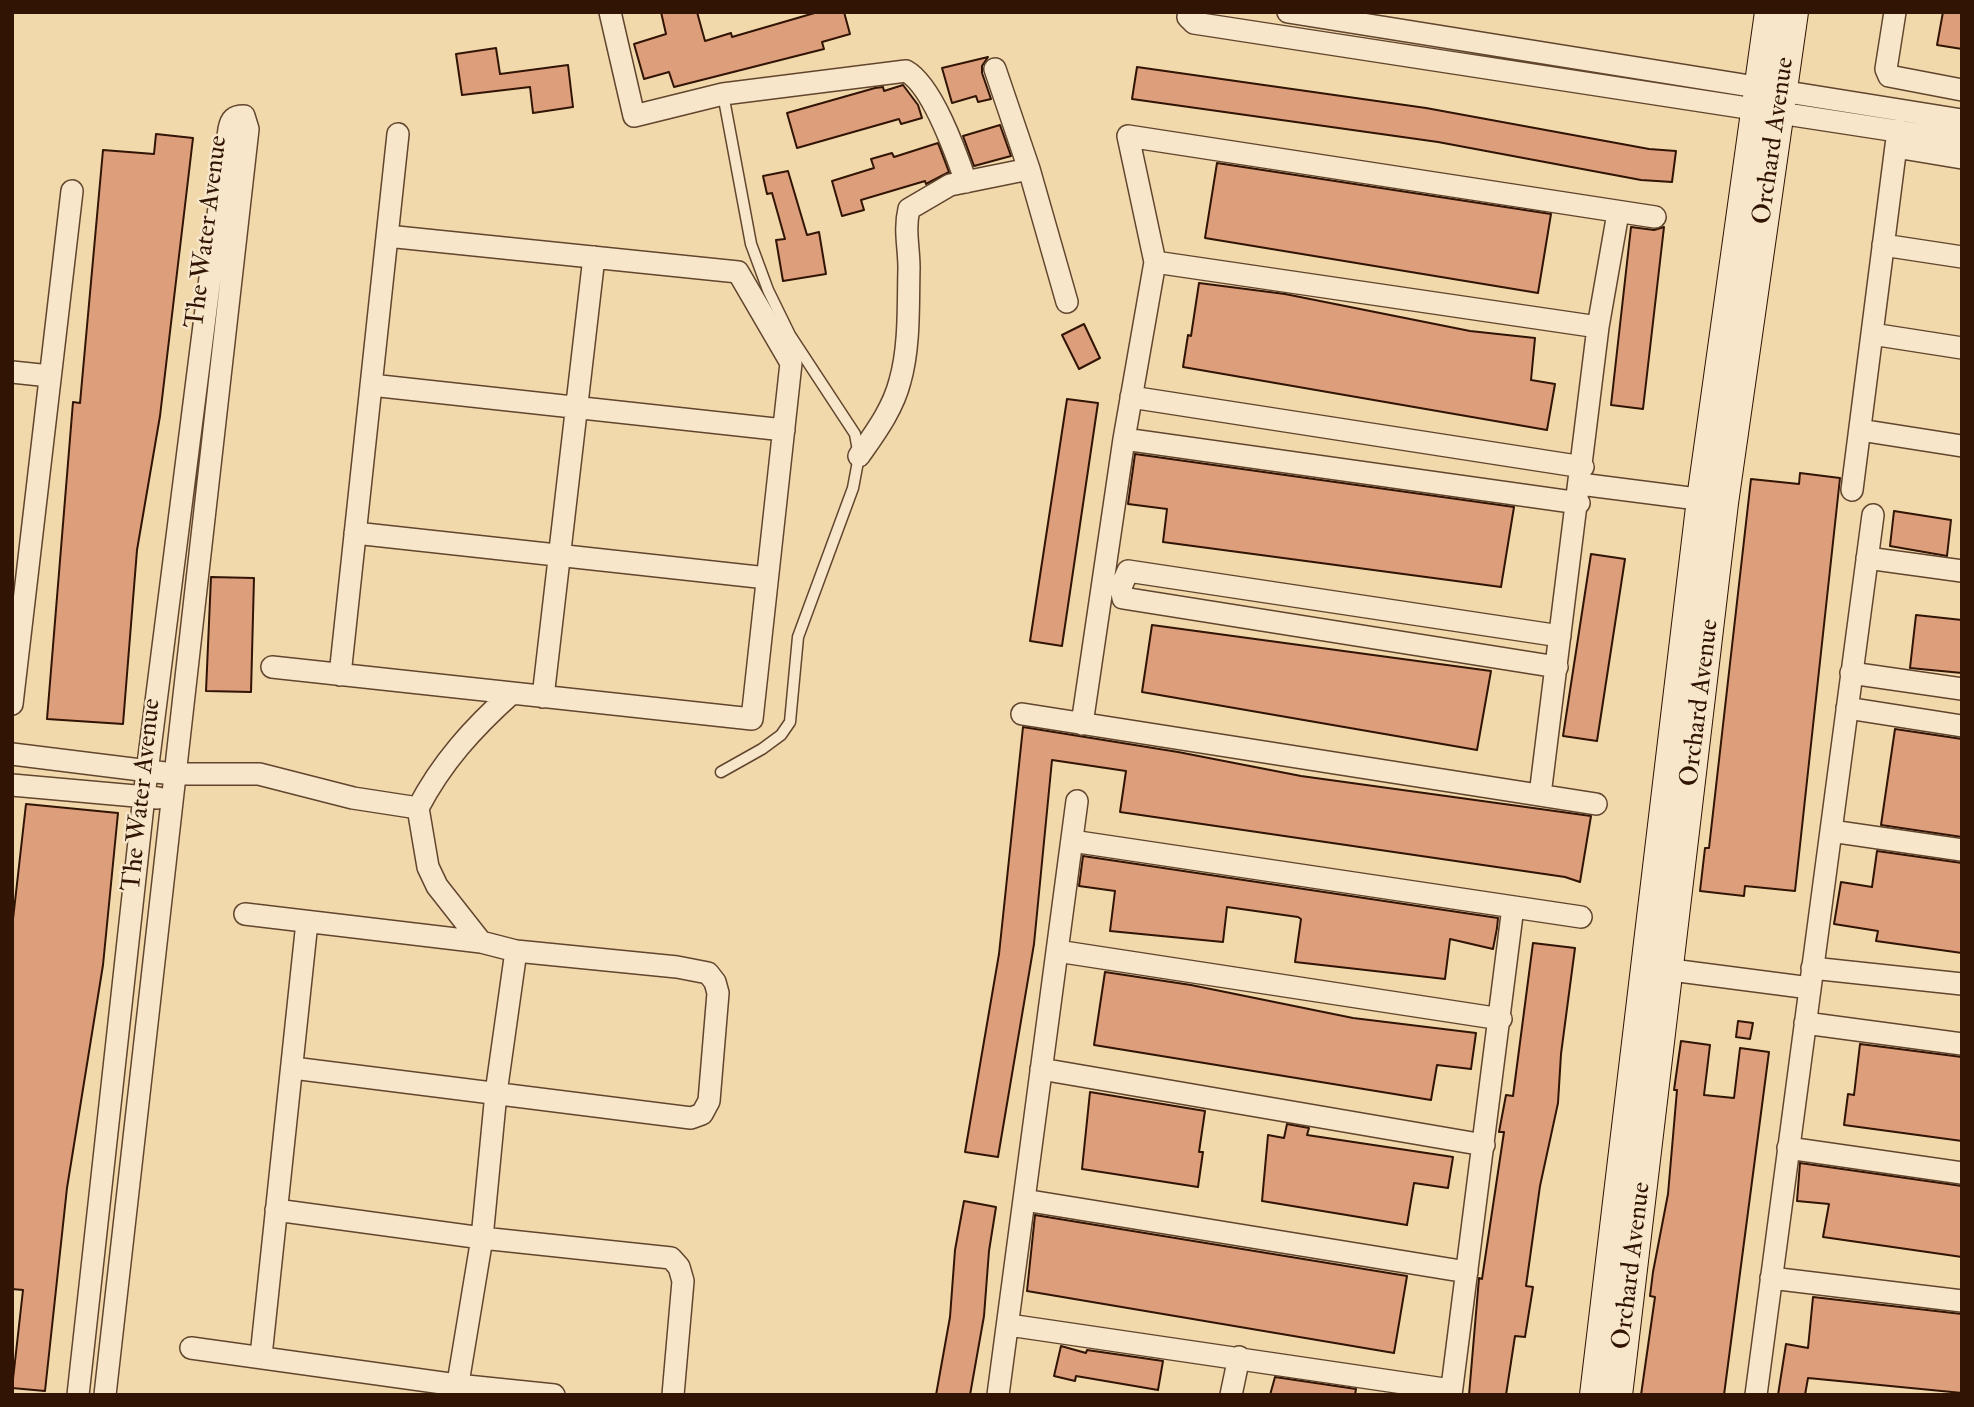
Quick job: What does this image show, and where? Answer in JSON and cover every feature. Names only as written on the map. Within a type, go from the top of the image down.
[{"type":"street","points":[[610,12],[634,116],[723,94],[905,71],[916,77],[923,89],[966,182]]},
{"type":"street","points":[[1189,12],[1188,18],[1194,23],[1410,55],[1962,120]]},
{"type":"street","points":[[1288,12],[1413,32],[1770,99],[1962,158]]},
{"type":"street","name":"Orchard Avenue","points":[[1770,12],[1770,99]]},
{"type":"street","name":"Orchard Avenue","points":[[1595,1395],[1617,1305],[1713,501],[1770,99],[1793,12]]},
{"type":"street","points":[[1895,12],[1886,69],[1889,76],[1962,90]]},
{"type":"street","points":[[1410,55],[1413,32]]},
{"type":"street","points":[[995,69],[1067,302]]},
{"type":"street","name":"The Water Avenue","points":[[78,1385],[144,796],[229,128],[231,120],[244,116],[248,128],[170,799],[106,1387]]},
{"type":"street","points":[[340,675],[398,134]]},
{"type":"street","points":[[1082,724],[1124,439],[1155,262],[1128,136],[1655,217]]},
{"type":"street","points":[[1897,139],[1962,141]]},
{"type":"street","points":[[1852,490],[1897,139]]},
{"type":"street","points":[[859,457],[884,419],[900,382],[906,345],[909,264],[904,228],[909,209],[950,185],[1028,169]]},
{"type":"street","points":[[12,704],[22,540],[50,376],[72,191]]},
{"type":"street","points":[[1540,795],[1598,327],[1618,213]]},
{"type":"street","points":[[272,667],[752,719],[791,363],[738,272],[387,236]]},
{"type":"street","points":[[1883,245],[1962,257]]},
{"type":"street","points":[[543,697],[594,257]]},
{"type":"street","points":[[1155,262],[1598,327]]},
{"type":"street","points":[[1872,334],[1962,348]]},
{"type":"street","points":[[12,372],[50,376]]},
{"type":"street","points":[[371,385],[784,430]]},
{"type":"street","points":[[1131,397],[1580,485]]},
{"type":"street","points":[[1860,429],[1962,446]]},
{"type":"street","points":[[1124,439],[1713,501]]},
{"type":"street","points":[[1756,1395],[1872,515]]},
{"type":"street","points":[[355,533],[767,578]]},
{"type":"street","points":[[1867,558],[1962,571]]},
{"type":"street","points":[[1557,667],[1123,598],[1121,587],[1128,571],[1560,636]]},
{"type":"street","points":[[1851,673],[1962,689]]},
{"type":"street","points":[[481,942],[437,886],[428,867],[418,808],[447,759],[471,731],[512,693]]},
{"type":"street","points":[[1847,708],[1962,726]]},
{"type":"street","points":[[1022,715],[1596,804]]},
{"type":"street","points":[[12,754],[173,774],[259,774],[352,798],[418,808]]},
{"type":"street","points":[[12,785],[170,799]]},
{"type":"street","points":[[998,1395],[1077,801]]},
{"type":"street","points":[[1830,831],[1962,850]]},
{"type":"street","points":[[1072,841],[1581,917]]},
{"type":"street","points":[[1009,1325],[1239,1357],[1451,1392],[1501,1019],[1513,907]]},
{"type":"street","points":[[245,914],[481,942],[516,951],[677,967],[708,973],[716,982],[718,993],[709,1101],[702,1114],[691,1118],[293,1068]]},
{"type":"street","points":[[261,1356],[307,922]]},
{"type":"street","points":[[456,1390],[482,1238],[496,1093],[516,951]]},
{"type":"street","points":[[1057,951],[1501,1019]]},
{"type":"street","points":[[1659,968],[1962,984]]},
{"type":"street","points":[[1805,1023],[1962,1044]]},
{"type":"street","points":[[1041,1069],[1484,1145]]},
{"type":"street","points":[[1788,1148],[1962,1172]]},
{"type":"street","points":[[1024,1200],[1467,1272]]},
{"type":"street","points":[[276,1210],[482,1238],[671,1258],[679,1267],[683,1281],[673,1395]]},
{"type":"street","points":[[1771,1278],[1962,1301]]},
{"type":"street","name":"Orchard Avenue","points":[[1617,1305],[1617,1395]]},
{"type":"street","points":[[191,1348],[261,1356],[456,1390],[554,1395]]},
{"type":"street","points":[[1231,1395],[1239,1357]]},
{"type":"street","points":[[78,1385],[106,1387]]},
{"type":"lane","points":[[720,772],[762,749],[782,734],[790,722],[797,637],[853,488],[859,457],[855,434],[790,335],[768,290],[751,244],[723,94]]},
{"type":"building","points":[[661,12],[697,12],[705,41],[731,33],[732,37],[818,12],[844,12],[850,34],[822,42],[824,49],[674,87],[669,72],[644,79],[634,44],[666,34]]},
{"type":"building","points":[[1943,12],[1962,12],[1962,49],[1937,45]]},
{"type":"building","points":[[496,48],[500,74],[568,65],[573,107],[533,113],[530,87],[462,95],[456,54]]},
{"type":"building","points":[[988,57],[982,66],[982,73],[991,99],[978,102],[976,96],[952,103],[942,68]]},
{"type":"building","points":[[1137,67],[1426,108],[1649,149],[1676,151],[1672,182],[1641,180],[1438,142],[1132,99]]},
{"type":"building","points":[[903,85],[918,105],[922,118],[901,124],[899,119],[797,148],[787,113],[875,88],[883,87],[884,91]]},
{"type":"building","points":[[1000,125],[1011,156],[974,166],[963,136]]},
{"type":"building","points":[[156,134],[193,138],[160,416],[137,550],[123,724],[47,719],[73,402],[80,403],[103,150],[154,154]]},
{"type":"building","points":[[938,143],[949,172],[926,184],[925,181],[861,200],[864,210],[842,216],[832,181],[874,168],[871,159],[892,153],[894,157]]},
{"type":"building","points":[[1217,163],[1551,214],[1538,293],[1205,238]]},
{"type":"building","points":[[788,171],[807,235],[819,232],[826,274],[783,281],[776,240],[785,239],[772,193],[767,194],[763,176]]},
{"type":"building","points":[[1631,227],[1654,230],[1664,227],[1643,409],[1611,405]]},
{"type":"building","points":[[1199,283],[1285,294],[1470,331],[1535,338],[1531,380],[1555,384],[1547,430],[1183,367]]},
{"type":"building","points":[[1084,324],[1100,358],[1079,369],[1062,335]]},
{"type":"building","points":[[1067,399],[1098,403],[1062,646],[1030,641]]},
{"type":"building","points":[[1135,454],[1514,507],[1501,587],[1163,542],[1167,509],[1128,504]]},
{"type":"building","points":[[1800,473],[1840,478],[1795,891],[1745,886],[1744,896],[1700,891],[1705,848],[1709,848],[1751,479],[1799,484]]},
{"type":"building","points":[[1894,511],[1951,520],[1947,556],[1890,546]]},
{"type":"building","points":[[1591,554],[1625,559],[1597,741],[1563,736]]},
{"type":"building","points":[[211,577],[254,578],[251,692],[206,691]]},
{"type":"building","points":[[1916,615],[1962,620],[1962,673],[1910,668]]},
{"type":"building","points":[[1152,625],[1491,671],[1477,750],[1142,692]]},
{"type":"building","points":[[1023,727],[1178,752],[1301,776],[1591,816],[1580,882],[1565,877],[1120,812],[1126,771],[1052,760],[1034,944],[998,1157],[965,1152],[999,954]]},
{"type":"building","points":[[1895,729],[1962,739],[1962,837],[1881,825]]},
{"type":"building","points":[[26,804],[118,813],[103,965],[67,1188],[45,1391],[12,1388],[23,1290],[12,1289],[12,928]]},
{"type":"building","points":[[1877,851],[1962,863],[1962,953],[1876,941],[1878,931],[1834,924],[1841,882],[1872,887]]},
{"type":"building","points":[[1083,856],[1498,918],[1493,949],[1450,939],[1445,979],[1295,962],[1301,919],[1298,917],[1227,907],[1223,942],[1110,931],[1115,891],[1079,886]]},
{"type":"building","points":[[1533,943],[1575,948],[1561,1054],[1558,1103],[1540,1186],[1526,1286],[1533,1287],[1525,1337],[1515,1336],[1506,1395],[1469,1395],[1479,1278],[1482,1279],[1504,1132],[1499,1132],[1506,1095],[1513,1096]]},
{"type":"building","points":[[1105,972],[1191,985],[1353,1018],[1476,1033],[1471,1069],[1437,1065],[1431,1100],[1094,1045]]},
{"type":"building","points":[[1738,1021],[1753,1023],[1750,1039],[1736,1037]]},
{"type":"building","points":[[1681,1041],[1710,1045],[1704,1095],[1734,1098],[1740,1048],[1769,1052],[1724,1395],[1641,1395],[1655,1297],[1650,1296],[1653,1272],[1668,1194],[1677,1090],[1674,1090]]},
{"type":"building","points":[[1860,1044],[1962,1057],[1962,1141],[1844,1125],[1848,1094],[1854,1095]]},
{"type":"building","points":[[1090,1092],[1205,1111],[1199,1152],[1203,1152],[1198,1187],[1082,1169]]},
{"type":"building","points":[[1287,1124],[1309,1128],[1307,1135],[1453,1157],[1448,1188],[1414,1183],[1407,1225],[1262,1201],[1268,1135],[1284,1138]]},
{"type":"building","points":[[1800,1163],[1962,1186],[1962,1257],[1823,1237],[1829,1204],[1797,1201]]},
{"type":"building","points":[[964,1201],[996,1207],[989,1251],[984,1316],[970,1395],[936,1395],[950,1317],[955,1250]]},
{"type":"building","points":[[1035,1215],[1407,1276],[1394,1353],[1027,1291]]},
{"type":"building","points":[[1813,1297],[1962,1314],[1962,1393],[1808,1378],[1805,1395],[1778,1395],[1786,1344],[1808,1348]]},
{"type":"building","points":[[1061,1346],[1086,1353],[1087,1350],[1163,1361],[1158,1390],[1076,1376],[1075,1381],[1054,1376]]},
{"type":"building","points":[[1275,1377],[1356,1389],[1355,1395],[1270,1395]]}]
